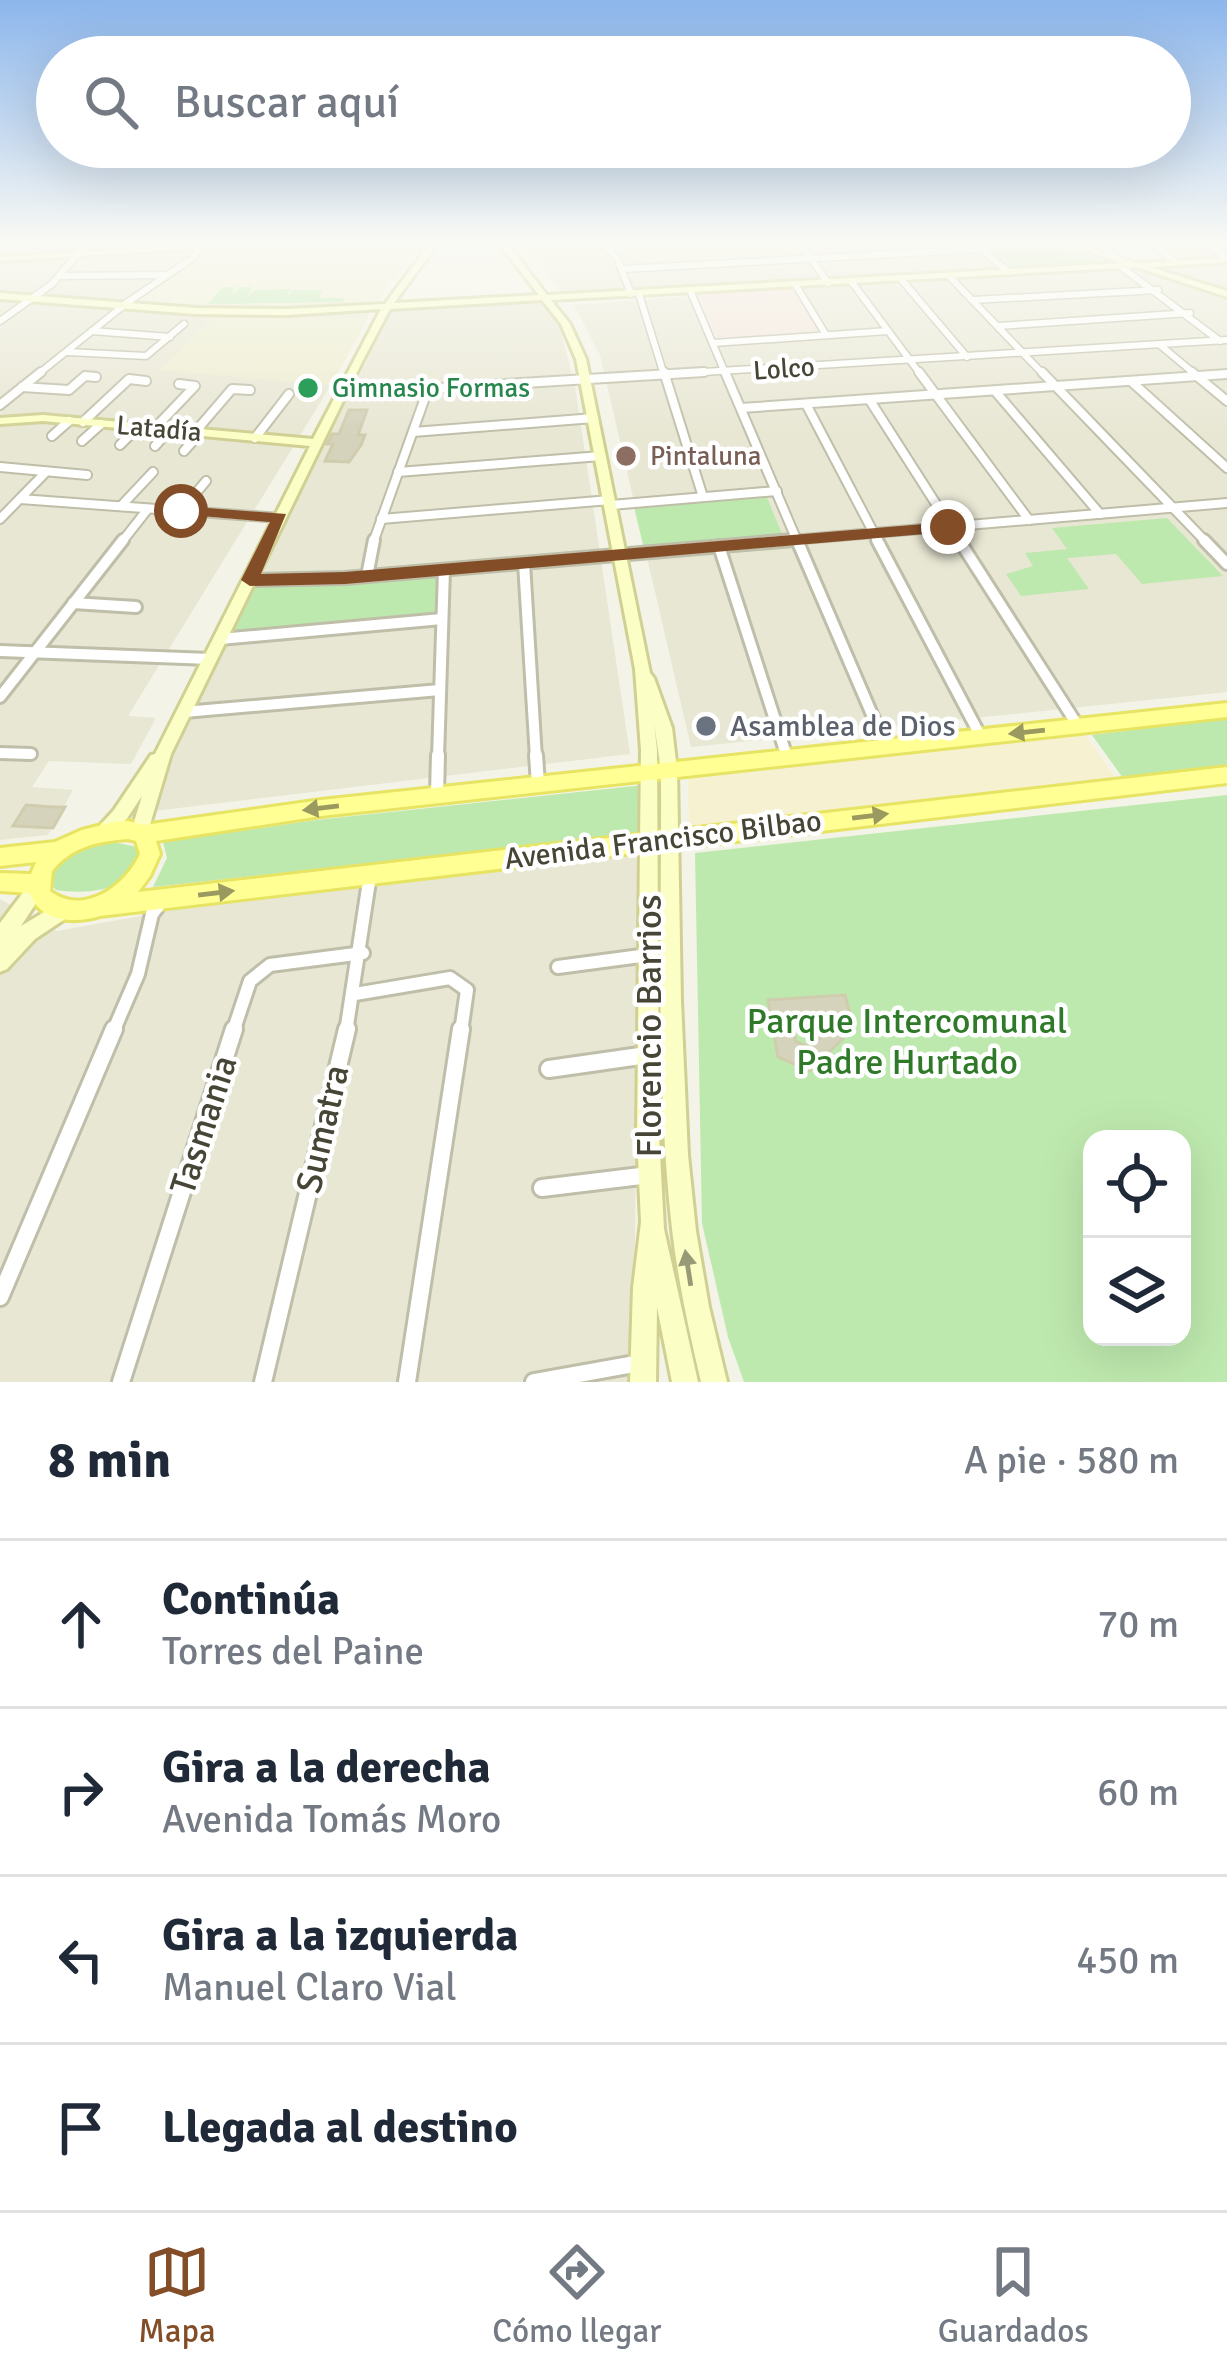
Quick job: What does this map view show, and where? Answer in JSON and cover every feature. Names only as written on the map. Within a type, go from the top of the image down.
[{"type":"main road","points":[[146,306],[226,312],[414,306]]},
{"type":"main road","name":"Florencio Barrios","points":[[553,306],[571,333],[587,382],[660,771],[660,841],[685,1247],[714,1382]]},
{"type":"main road","points":[[99,906],[139,879],[150,854],[142,833],[164,754],[387,308]]},
{"type":"main road","name":"Latadía","points":[[0,421],[69,421],[317,443]]},
{"type":"main road","points":[[103,832],[142,833],[437,795],[1227,710]]},
{"type":"main road","points":[[0,857],[56,851],[103,832],[164,754]]},
{"type":"main road","name":"Avenida Francisco Bilbao","points":[[64,909],[154,904],[1227,775]]},
{"type":"main road","name":"Florencio Barrios","points":[[643,1372],[653,1222],[648,955],[660,841]]},
{"type":"main road","points":[[0,939],[38,886],[56,851]]},
{"type":"main road","points":[[0,882],[38,886]]},
{"type":"main road","points":[[38,886],[45,903],[64,909]]},
{"type":"main road","points":[[0,962],[28,932],[64,909]]},
{"type":"main road","points":[[653,1222],[685,1382]]},
{"type":"street","points":[[0,405],[122,306]]},
{"type":"street","points":[[639,306],[704,497]]},
{"type":"street","points":[[697,306],[886,747]]},
{"type":"street","points":[[809,306],[826,335]]},
{"type":"street","points":[[869,306],[1029,520]]},
{"type":"street","points":[[925,306],[968,357]]},
{"type":"street","points":[[982,306],[1227,553]]},
{"type":"street","points":[[1178,306],[1225,342]]},
{"type":"street","points":[[1001,326],[1187,313]]},
{"type":"street","points":[[66,352],[141,357],[151,354],[184,324]]},
{"type":"street","points":[[92,331],[170,337]]},
{"type":"street","points":[[713,343],[888,331]]},
{"type":"street","name":"Lolco","points":[[341,394],[1225,342]]},
{"type":"street","points":[[1159,344],[1227,400]]},
{"type":"street","points":[[741,408],[1227,374]]},
{"type":"street","points":[[22,387],[72,391],[85,376],[96,377]]},
{"type":"street","points":[[83,422],[129,380],[146,381]]},
{"type":"street","points":[[1131,381],[1227,468]]},
{"type":"street","points":[[154,429],[195,386],[179,384]]},
{"type":"street","points":[[184,451],[232,389],[250,390]]},
{"type":"street","points":[[995,391],[1100,514]]},
{"type":"street","points":[[367,576],[381,518],[427,392]]},
{"type":"street","points":[[255,438],[290,394]]},
{"type":"street","points":[[869,399],[1078,726]]},
{"type":"street","name":"Latadía","points":[[220,403],[239,404]]},
{"type":"street","points":[[806,404],[981,736]]},
{"type":"street","points":[[412,432],[594,418]]},
{"type":"street","points":[[52,436],[69,421]]},
{"type":"street","points":[[82,441],[101,424]]},
{"type":"street","points":[[120,445],[138,427]]},
{"type":"street","points":[[154,446],[170,430]]},
{"type":"street","points":[[398,472],[602,456]]},
{"type":"street","points":[[0,467],[87,476]]},
{"type":"street","points":[[0,519],[46,472]]},
{"type":"street","points":[[122,506],[153,472]]},
{"type":"street","points":[[181,511],[206,481]]},
{"type":"street","points":[[381,518],[777,491]]},
{"type":"street","points":[[20,499],[280,518]]},
{"type":"street","points":[[250,580],[444,570],[1227,503]]},
{"type":"street","points":[[1178,507],[1227,564]]},
{"type":"street","points":[[0,697],[146,511]]},
{"type":"street","points":[[719,546],[787,758]]},
{"type":"street","points":[[524,563],[538,784]]},
{"type":"street","points":[[437,795],[444,570]]},
{"type":"street","points":[[73,603],[136,607]]},
{"type":"street","points":[[220,639],[332,633],[442,619]]},
{"type":"street","points":[[0,651],[210,659]]},
{"type":"street","points":[[184,712],[440,690]]},
{"type":"street","points":[[0,753],[31,754]]},
{"type":"street","name":"Sumatra","points":[[263,1382],[355,994],[370,875]]},
{"type":"street","points":[[0,1297],[138,974],[154,904]]},
{"type":"street","name":"Tasmania","points":[[121,1382],[250,981],[270,965],[363,952]]},
{"type":"street","points":[[558,967],[648,955]]},
{"type":"street","points":[[355,994],[450,978],[467,990],[407,1382]]},
{"type":"street","points":[[549,1069],[647,1055]]},
{"type":"street","points":[[542,1188],[649,1175]]},
{"type":"street","points":[[534,1382],[643,1372]]},
{"type":"shaded area","points":[[0,306],[373,306],[331,385],[128,716],[156,718],[131,764],[49,761],[32,787],[73,790],[48,835],[0,840]]},
{"type":"shaded area","points":[[544,306],[560,328],[575,386],[630,754],[154,811],[171,758],[253,585],[392,311]]},
{"type":"shaded area","points":[[575,306],[694,306],[709,344],[829,336],[811,306],[1227,306],[1227,692],[691,747],[600,355]]},
{"type":"shaded area","points":[[703,306],[804,306],[818,329],[815,333],[716,338]]},
{"type":"shaded area","points":[[369,317],[331,385],[159,370],[213,318]]},
{"type":"shaded area","points":[[1084,733],[1117,780],[689,827],[688,778]]},
{"type":"shaded area","points":[[638,850],[635,1243],[627,1382],[0,1382],[0,899],[57,931],[174,910]]},
{"type":"green space","points":[[766,495],[782,534],[644,549],[634,507]]},
{"type":"green space","points":[[1167,518],[1223,576],[1142,584],[1116,554],[1067,558],[1089,589],[1021,596],[1006,574],[1033,566],[1025,553],[1067,549],[1052,528]]},
{"type":"green space","points":[[436,577],[438,617],[228,637],[253,585]]},
{"type":"green space","points":[[1227,718],[1227,766],[1123,778],[1092,735]]},
{"type":"green space","points":[[644,785],[644,833],[153,887],[167,858],[163,842],[316,820]]},
{"type":"green space","name":"Parque Intercomunal Padre Hurtado","points":[[1227,795],[1227,1382],[744,1382],[728,1337],[702,1223],[695,853]]},
{"type":"green space","points":[[113,842],[137,847],[138,862],[124,881],[83,892],[56,890],[49,882],[67,859]]},
{"type":"building","points":[[349,410],[367,410],[358,435],[365,435],[361,445],[349,462],[325,461],[333,444],[327,444],[332,434],[339,434]]},
{"type":"building","points":[[26,805],[65,807],[53,828],[13,826]]},
{"type":"building","points":[[845,995],[854,1028],[809,1071],[778,1057],[768,1000]],"holes":[[[848,1012],[810,1047],[796,1042],[791,1016]]]},
{"type":"place","name":"Gimnasio Formas","points":[[308,388]]},
{"type":"place","name":"Pintaluna","points":[[626,456]]},
{"type":"place","name":"Asamblea de Dios","points":[[706,726]]},
{"type":"route","points":[[181,511],[280,518],[250,580],[345,578],[948,527]]}]
